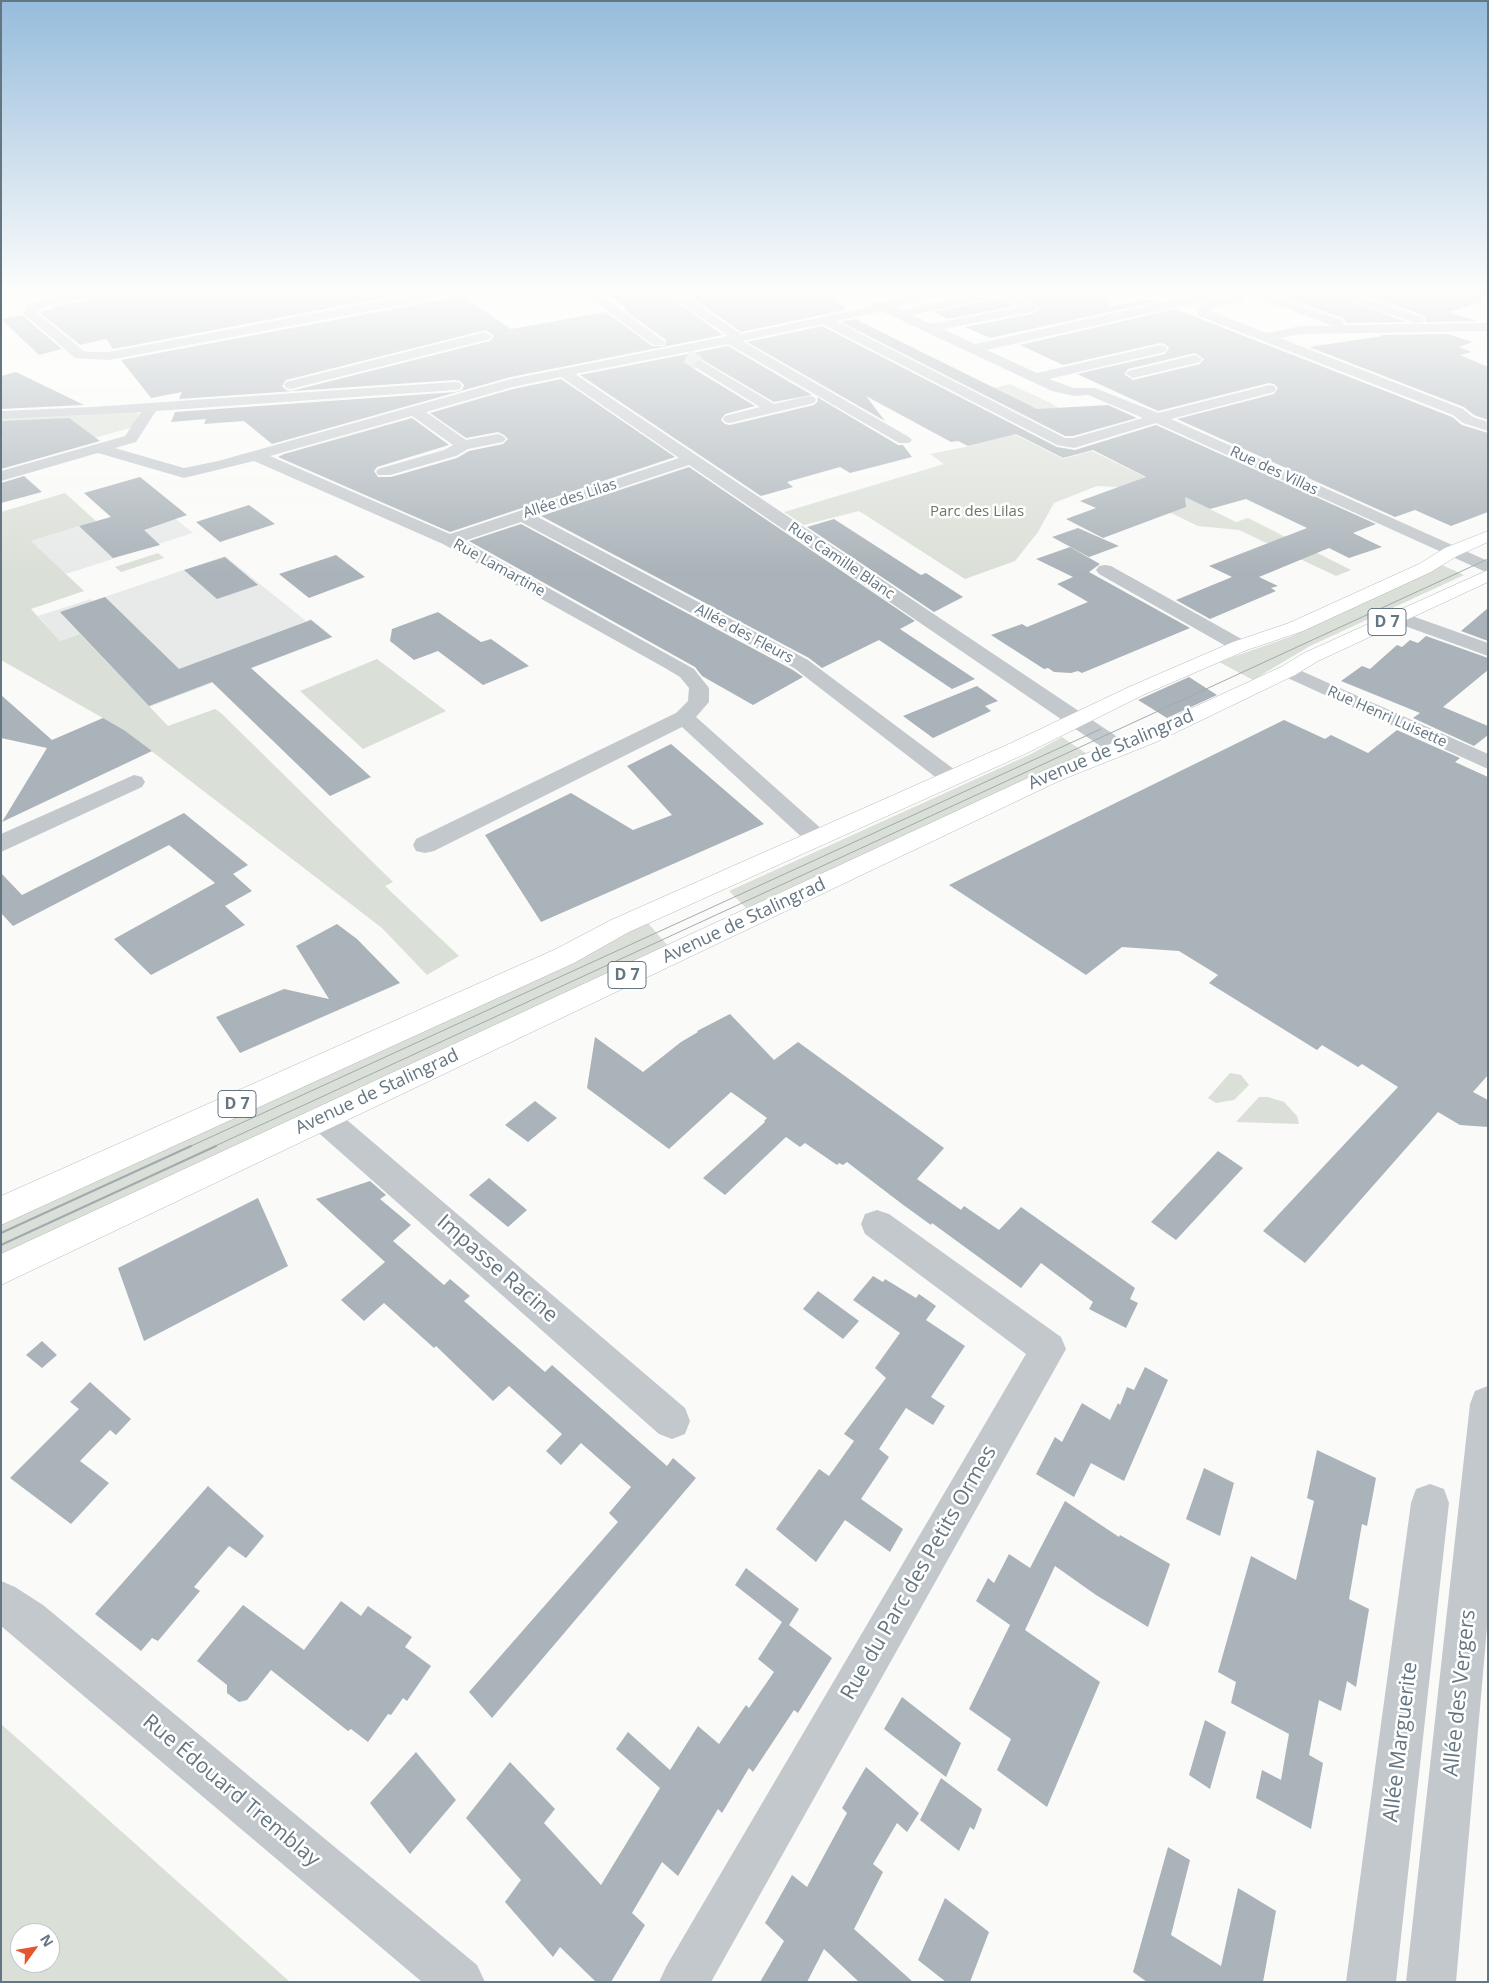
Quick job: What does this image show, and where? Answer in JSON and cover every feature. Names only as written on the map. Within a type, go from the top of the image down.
[{"type":"main road","name":"D 7","points":[[1,1211],[549,963],[678,899],[1017,749],[1136,691],[1240,646],[1296,627],[1425,568],[1451,552],[1488,536]]},
{"type":"main road","name":"Avenue de Stalingrad","points":[[1,1270],[1053,775],[1120,749],[1288,672],[1311,657],[1488,575]]},
{"type":"street","points":[[224,402],[281,388]]},
{"type":"street","points":[[1,415],[441,388]]},
{"type":"street","points":[[101,449],[184,473],[492,388]]},
{"type":"street","name":"Rue Camille Blanc","points":[[585,388],[1120,749]]},
{"type":"street","points":[[738,388],[772,409]]},
{"type":"street","points":[[816,388],[904,440]]},
{"type":"street","points":[[955,388],[1062,442],[1074,443],[1269,389]]},
{"type":"street","name":"Rue des Villas","points":[[1056,388],[1089,390],[1159,419],[1488,568]]},
{"type":"street","points":[[1396,388],[1458,412],[1468,420],[1488,427]]},
{"type":"street","points":[[730,419],[809,400]]},
{"type":"street","points":[[1,476],[131,440],[151,407]]},
{"type":"street","points":[[414,410],[463,445]]},
{"type":"street","points":[[384,472],[450,453],[463,445],[498,439]]},
{"type":"street","name":"Rue Lamartine","points":[[254,455],[449,540],[686,673],[699,688],[700,695],[695,708],[684,718],[425,845]]},
{"type":"street","name":"Allée des Lilas","points":[[449,540],[692,459]]},
{"type":"street","name":"Allée des Fleurs","points":[[521,515],[801,664],[951,778]]},
{"type":"street","points":[[1105,570],[1240,646]]},
{"type":"street","points":[[1398,616],[1488,650]]},
{"type":"street","name":"Rue Henri Luisette","points":[[1288,672],[1488,762]]},
{"type":"street","points":[[684,718],[816,837]]},
{"type":"street","points":[[1,844],[134,782]]},
{"type":"street","name":"Impasse Racine","points":[[323,1118],[672,1421]]},
{"type":"street","name":"Rue du Parc des Petits Ormes","points":[[684,1982],[1048,1349],[876,1224]]},
{"type":"street","name":"Allée des Vergers","points":[[1431,1982],[1488,1404]]},
{"type":"street","name":"Allée Marguerite","points":[[1371,1982],[1430,1503]]},
{"type":"street","name":"Rue Édouard Tremblay","points":[[1,1601],[28,1620],[460,1982]]},
{"type":"shaded area","points":[[156,503],[193,533],[66,574],[31,541]]},
{"type":"shaded area","points":[[225,556],[306,621],[311,619],[333,637],[149,707],[80,634],[60,641],[38,616],[91,599],[93,601]]},
{"type":"green space","points":[[994,388],[1018,388],[1053,404],[1067,414],[1077,430]]},
{"type":"green space","points":[[140,410],[134,427],[1,463],[1,418]]},
{"type":"green space","name":"Parc des Lilas","points":[[1014,434],[1063,459],[1092,451],[1236,522],[1248,518],[1351,570],[1336,576],[1239,530],[1198,526],[1117,487],[1097,486],[1054,503],[1038,532],[1015,561],[965,579],[859,511],[804,525],[784,512],[944,464],[930,454]]},
{"type":"green space","points":[[65,493],[96,521],[31,541],[84,591],[31,609],[60,641],[80,634],[168,726],[215,709],[221,713],[393,882],[385,886],[459,956],[427,975],[382,928],[124,730],[1,660],[1,512]]},
{"type":"green space","points":[[158,553],[164,558],[121,572],[115,567]]},
{"type":"green space","points":[[1442,565],[1464,575],[1310,646],[1253,680],[1219,662],[1292,636]]},
{"type":"green space","points":[[377,659],[446,711],[363,749],[300,691]]},
{"type":"green space","points":[[1062,737],[1087,754],[1057,765],[747,909],[729,891],[1031,754]]},
{"type":"green space","points":[[648,923],[668,946],[1,1256],[1,1223]]},
{"type":"green space","points":[[1230,1073],[1241,1075],[1249,1085],[1234,1100],[1216,1103],[1208,1098]]},
{"type":"green space","points":[[1259,1097],[1268,1097],[1284,1102],[1297,1116],[1299,1124],[1236,1122]]},
{"type":"green space","points":[[1,1724],[290,1982],[1,1982]]},
{"type":"building","points":[[1,388],[48,388],[84,405],[1,409]]},
{"type":"building","points":[[143,388],[284,388],[291,391],[305,388],[345,388],[179,399],[182,392],[151,398]]},
{"type":"building","points":[[463,388],[473,388],[272,444],[244,421],[204,424],[206,419],[171,422],[175,412],[462,390]]},
{"type":"building","points":[[573,388],[675,457],[450,532],[278,457],[412,418],[449,445],[377,467],[374,471],[378,477],[391,477],[457,458],[469,451],[503,444],[508,439],[498,432],[466,438],[430,413],[513,389]]},
{"type":"building","points":[[599,388],[725,388],[755,406],[725,414],[721,420],[725,424],[730,425],[814,405],[818,401],[817,397],[898,445],[903,445],[912,457],[850,473],[840,467],[787,482],[793,487],[761,496]]},
{"type":"building","points":[[749,388],[799,388],[812,395],[774,402]]},
{"type":"building","points":[[827,388],[942,388],[1057,447],[1075,450],[1156,425],[1376,524],[1353,533],[1382,547],[1349,558],[1329,548],[1259,577],[1278,586],[1271,588],[1276,591],[1210,619],[1176,600],[1232,577],[1209,566],[1307,528],[1246,499],[1210,509],[1185,497],[1186,507],[1103,538],[1066,519],[1096,508],[1080,501],[1146,477],[1093,450],[1063,458],[1016,434],[968,446],[958,441],[951,442],[866,396],[885,421]]},
{"type":"building","points":[[970,388],[994,388],[1037,409],[1108,405],[1137,418],[1073,436],[1065,436]]},
{"type":"building","points":[[1107,388],[1251,388],[1158,411]]},
{"type":"building","points":[[1278,388],[1376,388],[1452,417],[1462,425],[1488,433],[1488,512],[1451,526],[1415,510],[1395,517],[1177,419],[1274,394]]},
{"type":"building","points":[[1414,388],[1488,388],[1488,420],[1474,415],[1464,407]]},
{"type":"building","points":[[69,418],[100,441],[1,469],[1,439],[3,438],[1,437],[1,421]]},
{"type":"building","points":[[689,467],[915,621],[900,629],[975,679],[952,689],[879,640],[822,668],[809,658],[541,516]]},
{"type":"building","points":[[24,476],[42,492],[1,503],[1,483]]},
{"type":"building","points":[[140,477],[187,515],[144,530],[160,545],[113,558],[79,526],[111,517],[84,493]]},
{"type":"building","points":[[249,505],[275,524],[220,542],[196,522]]},
{"type":"building","points":[[834,519],[921,575],[926,573],[963,597],[934,612],[807,527]]},
{"type":"building","points":[[521,524],[803,677],[753,705],[702,676],[695,667],[469,541]]},
{"type":"building","points":[[1078,528],[1119,546],[1089,557],[1052,537]]},
{"type":"building","points":[[1070,547],[1100,564],[1089,572],[1190,628],[1082,673],[1078,671],[1071,673],[1054,672],[1048,668],[1044,669],[991,635],[1022,624],[1027,627],[1088,602],[1057,584],[1073,577],[1036,559]]},
{"type":"building","points":[[336,555],[365,577],[309,598],[279,574]]},
{"type":"building","points":[[225,557],[258,585],[217,599],[184,570]]},
{"type":"building","points":[[105,597],[179,669],[311,620],[332,637],[251,668],[371,777],[330,796],[212,682],[149,706],[60,612]]},
{"type":"building","points":[[1488,608],[1488,641],[1461,631]]},
{"type":"building","points":[[438,612],[481,642],[491,639],[529,666],[483,685],[438,651],[414,660],[390,641],[392,629]]},
{"type":"building","points":[[1426,636],[1488,658],[1488,670],[1443,707],[1488,726],[1488,735],[1474,746],[1413,718],[1420,713],[1341,681],[1362,666],[1370,669],[1397,645],[1402,647],[1410,640],[1418,643]]},
{"type":"building","points":[[1189,677],[1217,695],[1167,718],[1138,700]]},
{"type":"building","points":[[977,686],[998,701],[985,706],[991,711],[933,738],[903,716]]},
{"type":"building","points":[[1,695],[52,740],[103,718],[124,730],[152,751],[2,822],[47,748],[1,738]]},
{"type":"building","points":[[1284,720],[1325,739],[1331,735],[1368,753],[1397,730],[1460,758],[1455,762],[1488,777],[1488,1075],[1473,1092],[1488,1100],[1488,1127],[1460,1125],[1438,1112],[1305,1263],[1263,1231],[1398,1087],[1362,1064],[1358,1067],[1322,1045],[1317,1050],[1209,983],[1218,975],[1179,951],[1122,947],[1086,975],[949,885]]},
{"type":"building","points":[[671,744],[764,824],[541,922],[485,835],[571,793],[633,830],[672,815],[627,766]]},
{"type":"building","points":[[184,813],[248,865],[233,874],[252,891],[225,906],[245,925],[151,975],[114,939],[215,883],[169,845],[13,926],[1,913],[1,873],[22,895]]},
{"type":"building","points":[[337,924],[357,939],[400,983],[240,1053],[216,1017],[284,989],[329,999],[296,946]]},
{"type":"building","points":[[730,1014],[774,1060],[798,1042],[944,1148],[917,1179],[961,1210],[964,1206],[999,1230],[1021,1207],[1135,1288],[1130,1299],[1138,1303],[1126,1328],[1089,1309],[1093,1302],[1041,1263],[1021,1288],[932,1223],[931,1225],[902,1204],[847,1162],[843,1165],[839,1163],[837,1165],[805,1143],[800,1147],[786,1137],[725,1195],[703,1178],[765,1122],[767,1118],[731,1092],[669,1149],[587,1088],[595,1037],[643,1072],[697,1031]]},
{"type":"building","points":[[535,1101],[557,1118],[528,1142],[505,1125]]},
{"type":"building","points":[[1218,1151],[1243,1168],[1176,1240],[1151,1222]]},
{"type":"building","points":[[489,1178],[527,1210],[508,1227],[469,1195]]},
{"type":"building","points":[[370,1181],[386,1195],[380,1199],[411,1225],[393,1241],[444,1285],[450,1279],[470,1296],[464,1301],[545,1372],[552,1365],[667,1466],[673,1458],[696,1478],[492,1718],[469,1692],[618,1522],[609,1513],[631,1487],[581,1443],[561,1465],[546,1451],[562,1434],[509,1386],[493,1401],[436,1346],[434,1348],[384,1303],[364,1321],[341,1300],[385,1262],[316,1199]]},
{"type":"building","points":[[258,1198],[288,1266],[144,1341],[118,1268]]},
{"type":"building","points":[[873,1276],[883,1282],[885,1279],[916,1298],[919,1294],[936,1306],[926,1320],[965,1346],[931,1397],[945,1406],[933,1425],[906,1408],[879,1449],[889,1457],[861,1499],[903,1529],[890,1552],[845,1520],[816,1562],[776,1529],[819,1469],[829,1476],[854,1441],[844,1434],[886,1378],[875,1368],[900,1333],[853,1300]]},
{"type":"building","points":[[818,1291],[859,1321],[843,1339],[803,1309]]},
{"type":"building","points":[[42,1341],[57,1355],[42,1368],[26,1355]]},
{"type":"building","points":[[1145,1367],[1168,1380],[1124,1481],[1091,1463],[1074,1497],[1036,1474],[1055,1437],[1062,1442],[1082,1403],[1110,1420],[1118,1403],[1120,1405],[1127,1387],[1134,1390]]},
{"type":"building","points":[[90,1382],[131,1419],[116,1435],[110,1430],[80,1461],[109,1483],[71,1524],[10,1478],[79,1409],[70,1402]]},
{"type":"building","points":[[1317,1450],[1376,1478],[1367,1526],[1362,1524],[1349,1599],[1369,1609],[1356,1687],[1347,1681],[1341,1711],[1319,1700],[1309,1755],[1323,1763],[1311,1829],[1256,1798],[1262,1770],[1281,1780],[1289,1734],[1231,1703],[1236,1682],[1218,1672],[1251,1556],[1296,1580],[1314,1501],[1307,1498]]},
{"type":"building","points":[[1204,1468],[1234,1483],[1220,1536],[1186,1519]]},
{"type":"building","points":[[208,1486],[264,1536],[246,1558],[229,1546],[194,1587],[200,1591],[158,1641],[152,1638],[141,1651],[95,1614]]},
{"type":"building","points":[[1065,1501],[1119,1537],[1120,1535],[1170,1564],[1148,1627],[1096,1595],[1055,1566],[1025,1630],[1100,1682],[1047,1807],[997,1770],[1011,1739],[969,1709],[1010,1625],[976,1601],[988,1578],[994,1583],[1009,1554],[1030,1568]]},
{"type":"building","points":[[746,1568],[799,1609],[789,1625],[832,1658],[798,1713],[794,1710],[753,1772],[749,1768],[722,1813],[718,1809],[678,1876],[662,1862],[632,1913],[645,1925],[611,1982],[596,1982],[560,1947],[553,1957],[505,1902],[521,1880],[466,1818],[510,1762],[555,1809],[544,1823],[601,1885],[660,1788],[616,1749],[628,1732],[670,1770],[698,1726],[719,1744],[746,1705],[749,1708],[774,1672],[758,1659],[782,1622],[735,1585]]},
{"type":"building","points":[[341,1601],[361,1616],[368,1606],[412,1637],[405,1647],[431,1666],[407,1701],[403,1698],[391,1715],[388,1714],[368,1742],[351,1729],[348,1731],[271,1670],[247,1700],[239,1702],[227,1693],[227,1685],[197,1661],[243,1605],[304,1650]]},
{"type":"building","points":[[902,1697],[961,1743],[946,1777],[884,1729]]},
{"type":"building","points":[[1205,1720],[1226,1732],[1210,1789],[1189,1775]]},
{"type":"building","points":[[416,1752],[456,1800],[410,1854],[370,1803]]},
{"type":"building","points":[[866,1767],[919,1813],[907,1832],[897,1823],[873,1864],[883,1872],[854,1929],[913,1982],[859,1982],[824,1949],[807,1982],[760,1982],[784,1941],[765,1923],[792,1875],[807,1887],[847,1813],[842,1808]]},
{"type":"building","points":[[941,1778],[982,1809],[974,1830],[970,1827],[959,1851],[920,1820]]},
{"type":"building","points":[[1168,1847],[1190,1860],[1171,1935],[1221,1966],[1238,1888],[1276,1911],[1263,1982],[1147,1982],[1133,1972]]},
{"type":"building","points":[[945,1898],[989,1932],[970,1982],[946,1982],[918,1960]]},
{"type":"tram line","points":[[213,1147],[1488,559]]},
{"type":"tram line","points":[[189,1147],[1101,729]]},
{"type":"tram line","points":[[1,1233],[191,1146]]},
{"type":"tram line","points":[[1,1245],[216,1146]]}]
